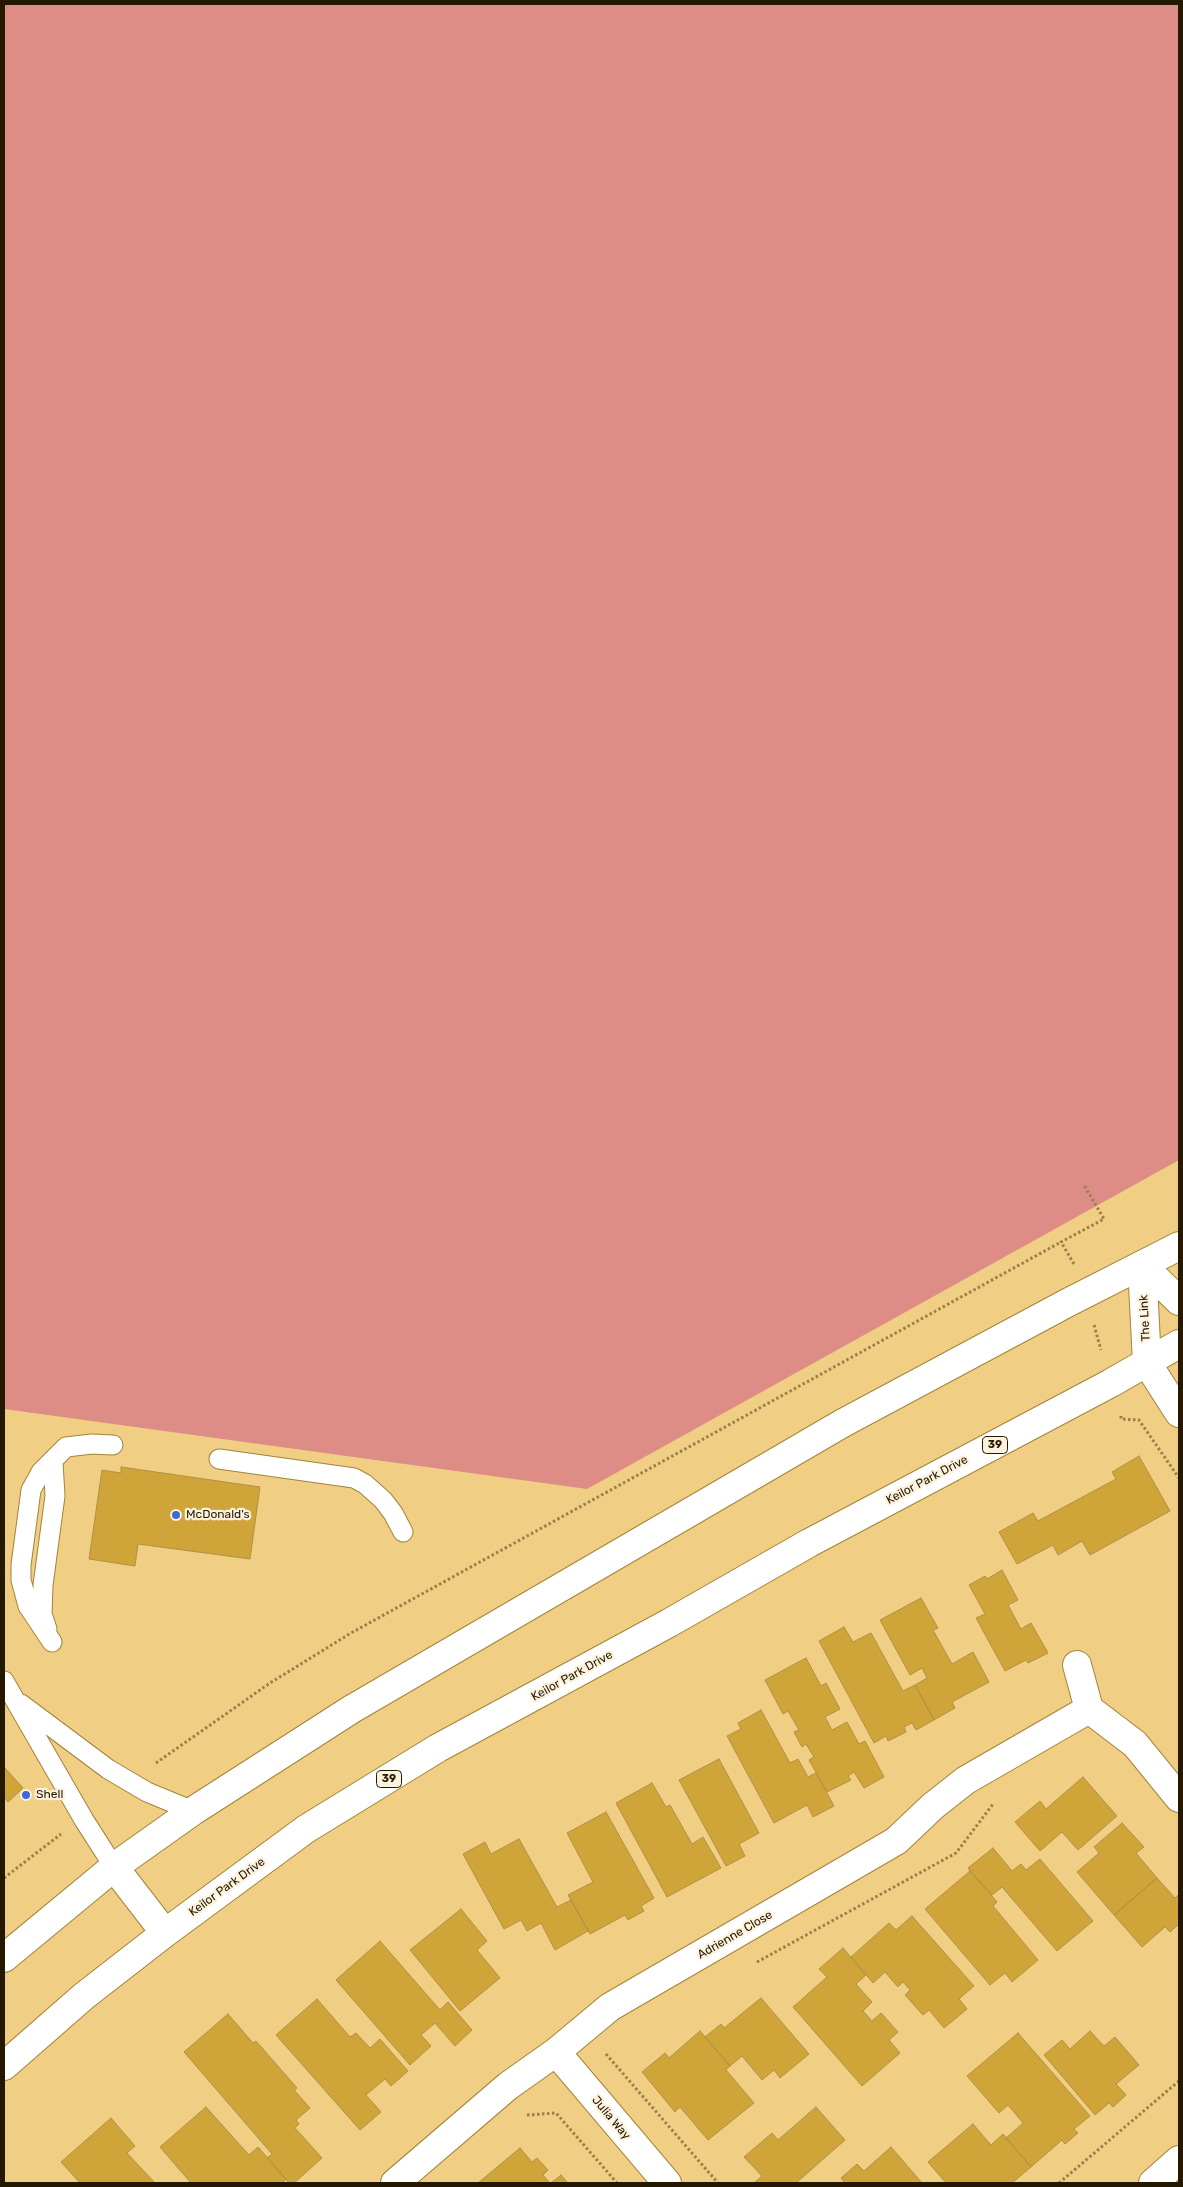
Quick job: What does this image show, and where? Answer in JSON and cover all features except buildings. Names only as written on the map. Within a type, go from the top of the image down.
[{"type":"main road","points":[[4,1958],[114,1867],[193,1811],[352,1709],[844,1423],[1084,1294],[1179,1246]]},
{"type":"main road","name":"The Link","points":[[1142,1265],[1179,1301]]},
{"type":"main road","name":"The Link","points":[[1142,1265],[1147,1362],[1179,1413]]},
{"type":"main road","name":"Keilor Park Drive","points":[[4,2066],[84,1996],[165,1933],[306,1829],[438,1748],[669,1623],[809,1543],[1111,1383],[1179,1344]]},
{"type":"main road","points":[[1077,1665],[1089,1709],[1135,1744],[1179,1798]]},
{"type":"main road","name":"Adrienne Close","points":[[395,2183],[508,2086],[556,2052],[610,2007],[896,1841],[933,1806],[966,1780],[1089,1709]]},
{"type":"main road","points":[[114,1867],[165,1933]]},
{"type":"main road","name":"Julia Way","points":[[556,2052],[667,2183]]},
{"type":"main road","points":[[1152,2183],[1177,2166]]},
{"type":"lane","points":[[52,1642],[28,1606],[21,1580],[21,1565],[31,1490],[40,1472],[53,1462],[66,1447],[92,1444],[113,1445]]},
{"type":"lane","points":[[219,1459],[354,1478],[365,1484],[383,1500],[393,1513],[402,1532]]},
{"type":"lane","points":[[4,1681],[114,1867]]},
{"type":"lane","points":[[14,1699],[108,1769],[147,1792],[193,1811]]},
{"type":"path","points":[[130,1782],[270,1683],[351,1633],[1104,1219],[1084,1185]]},
{"type":"path","points":[[1061,1242],[1074,1266],[1084,1294],[1121,1412],[1121,1418],[1140,1420],[1179,1478]]},
{"type":"path","points":[[4,1878],[83,1817]]},
{"type":"path","points":[[1059,2183],[1179,2081]]},
{"type":"path","points":[[521,2120],[529,2113],[556,2113],[617,2183]]},
{"type":"shaded area","points":[[4,4],[1179,4],[1179,1160],[587,1489],[4,1409]]},
{"type":"place","name":"McDonald's","points":[[176,1515]]},
{"type":"place","name":"Shell","points":[[26,1795]]}]
